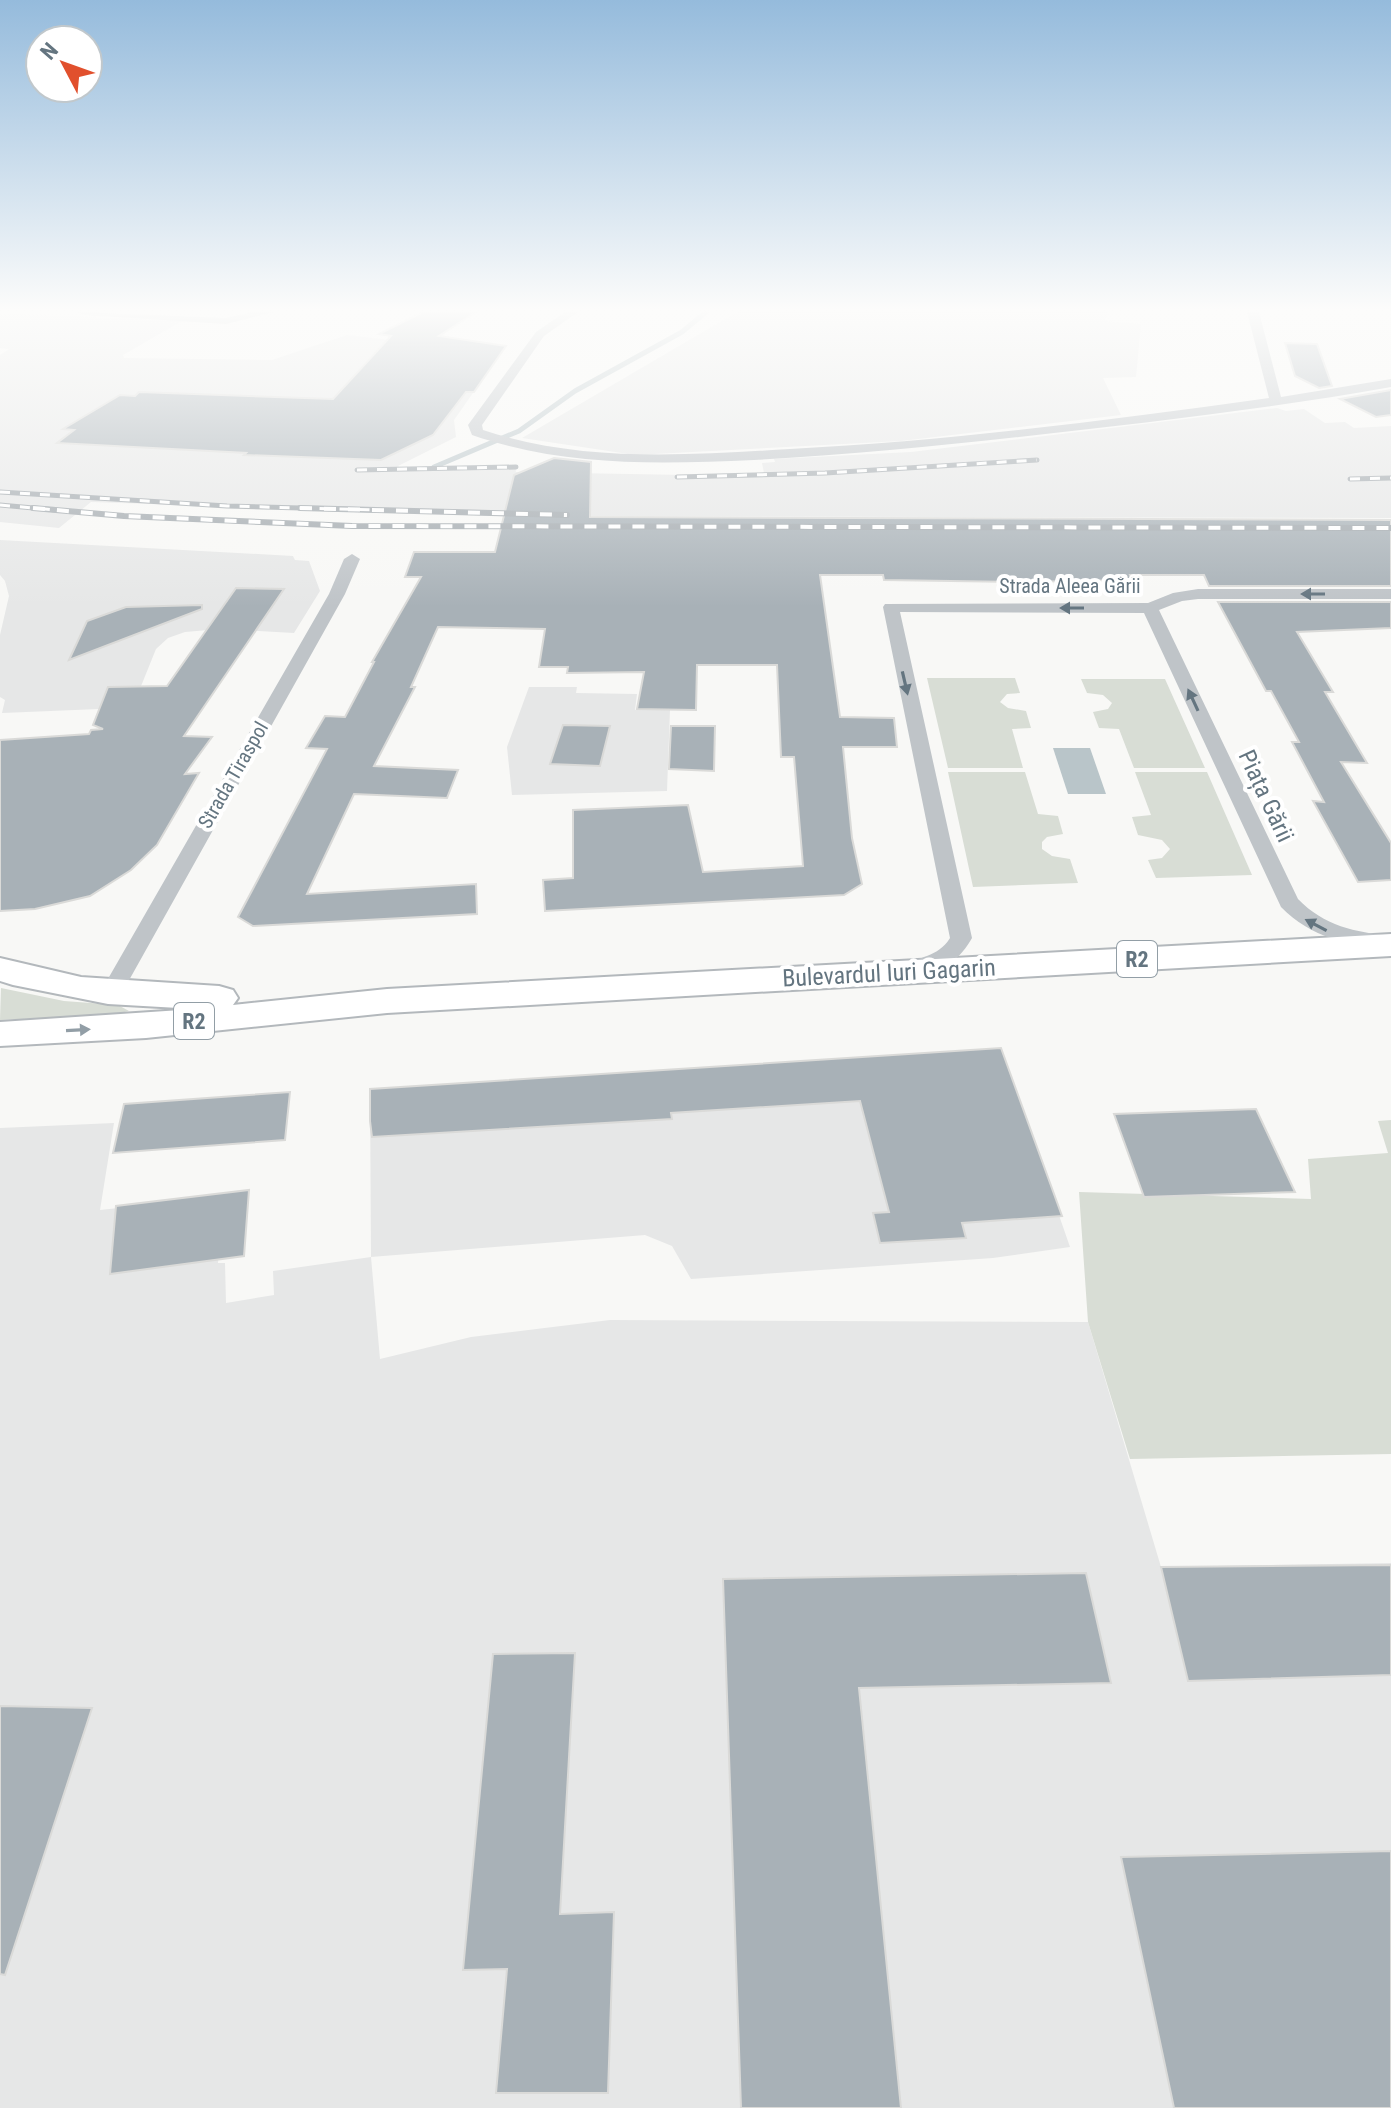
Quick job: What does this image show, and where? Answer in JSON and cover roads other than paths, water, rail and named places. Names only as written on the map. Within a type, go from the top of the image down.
[{"type":"main road","name":"Bulevardul Iuri Gagarin","points":[[0,1034],[146,1026],[387,1001],[1391,944]]},
{"type":"main road","name":"Bulevardul Iuri Gagarin","points":[[0,969],[33,979],[112,991],[203,997],[387,1001]]},
{"type":"street","points":[[485,410],[475,425],[481,434],[501,442],[630,458],[836,451],[940,443],[1207,410]]},
{"type":"street","name":"Strada Tiraspol","points":[[112,991],[337,594],[352,559]]},
{"type":"street","name":"Strada Aleea Gării","points":[[882,973],[925,967],[943,960],[955,950],[961,938],[891,607],[1150,608],[1179,596],[1198,594],[1391,594]]},
{"type":"street","name":"Piața Gării","points":[[1150,608],[1289,902],[1299,915],[1327,931],[1391,944]]},
{"type":"waterway","points":[[434,467],[519,431],[548,410]]},
{"type":"railway","points":[[677,477],[825,473],[1037,460]]},
{"type":"railway","points":[[357,470],[516,467]]},
{"type":"railway","points":[[1350,479],[1391,478]]},
{"type":"railway","points":[[0,492],[227,506],[364,510]]},
{"type":"railway","points":[[0,505],[56,510]]},
{"type":"railway","points":[[33,508],[124,516],[352,526],[1391,528]]},
{"type":"railway","points":[[300,508],[364,510]]},
{"type":"railway","points":[[364,510],[567,515]]},
{"type":"railway","points":[[364,510],[376,510]]}]
